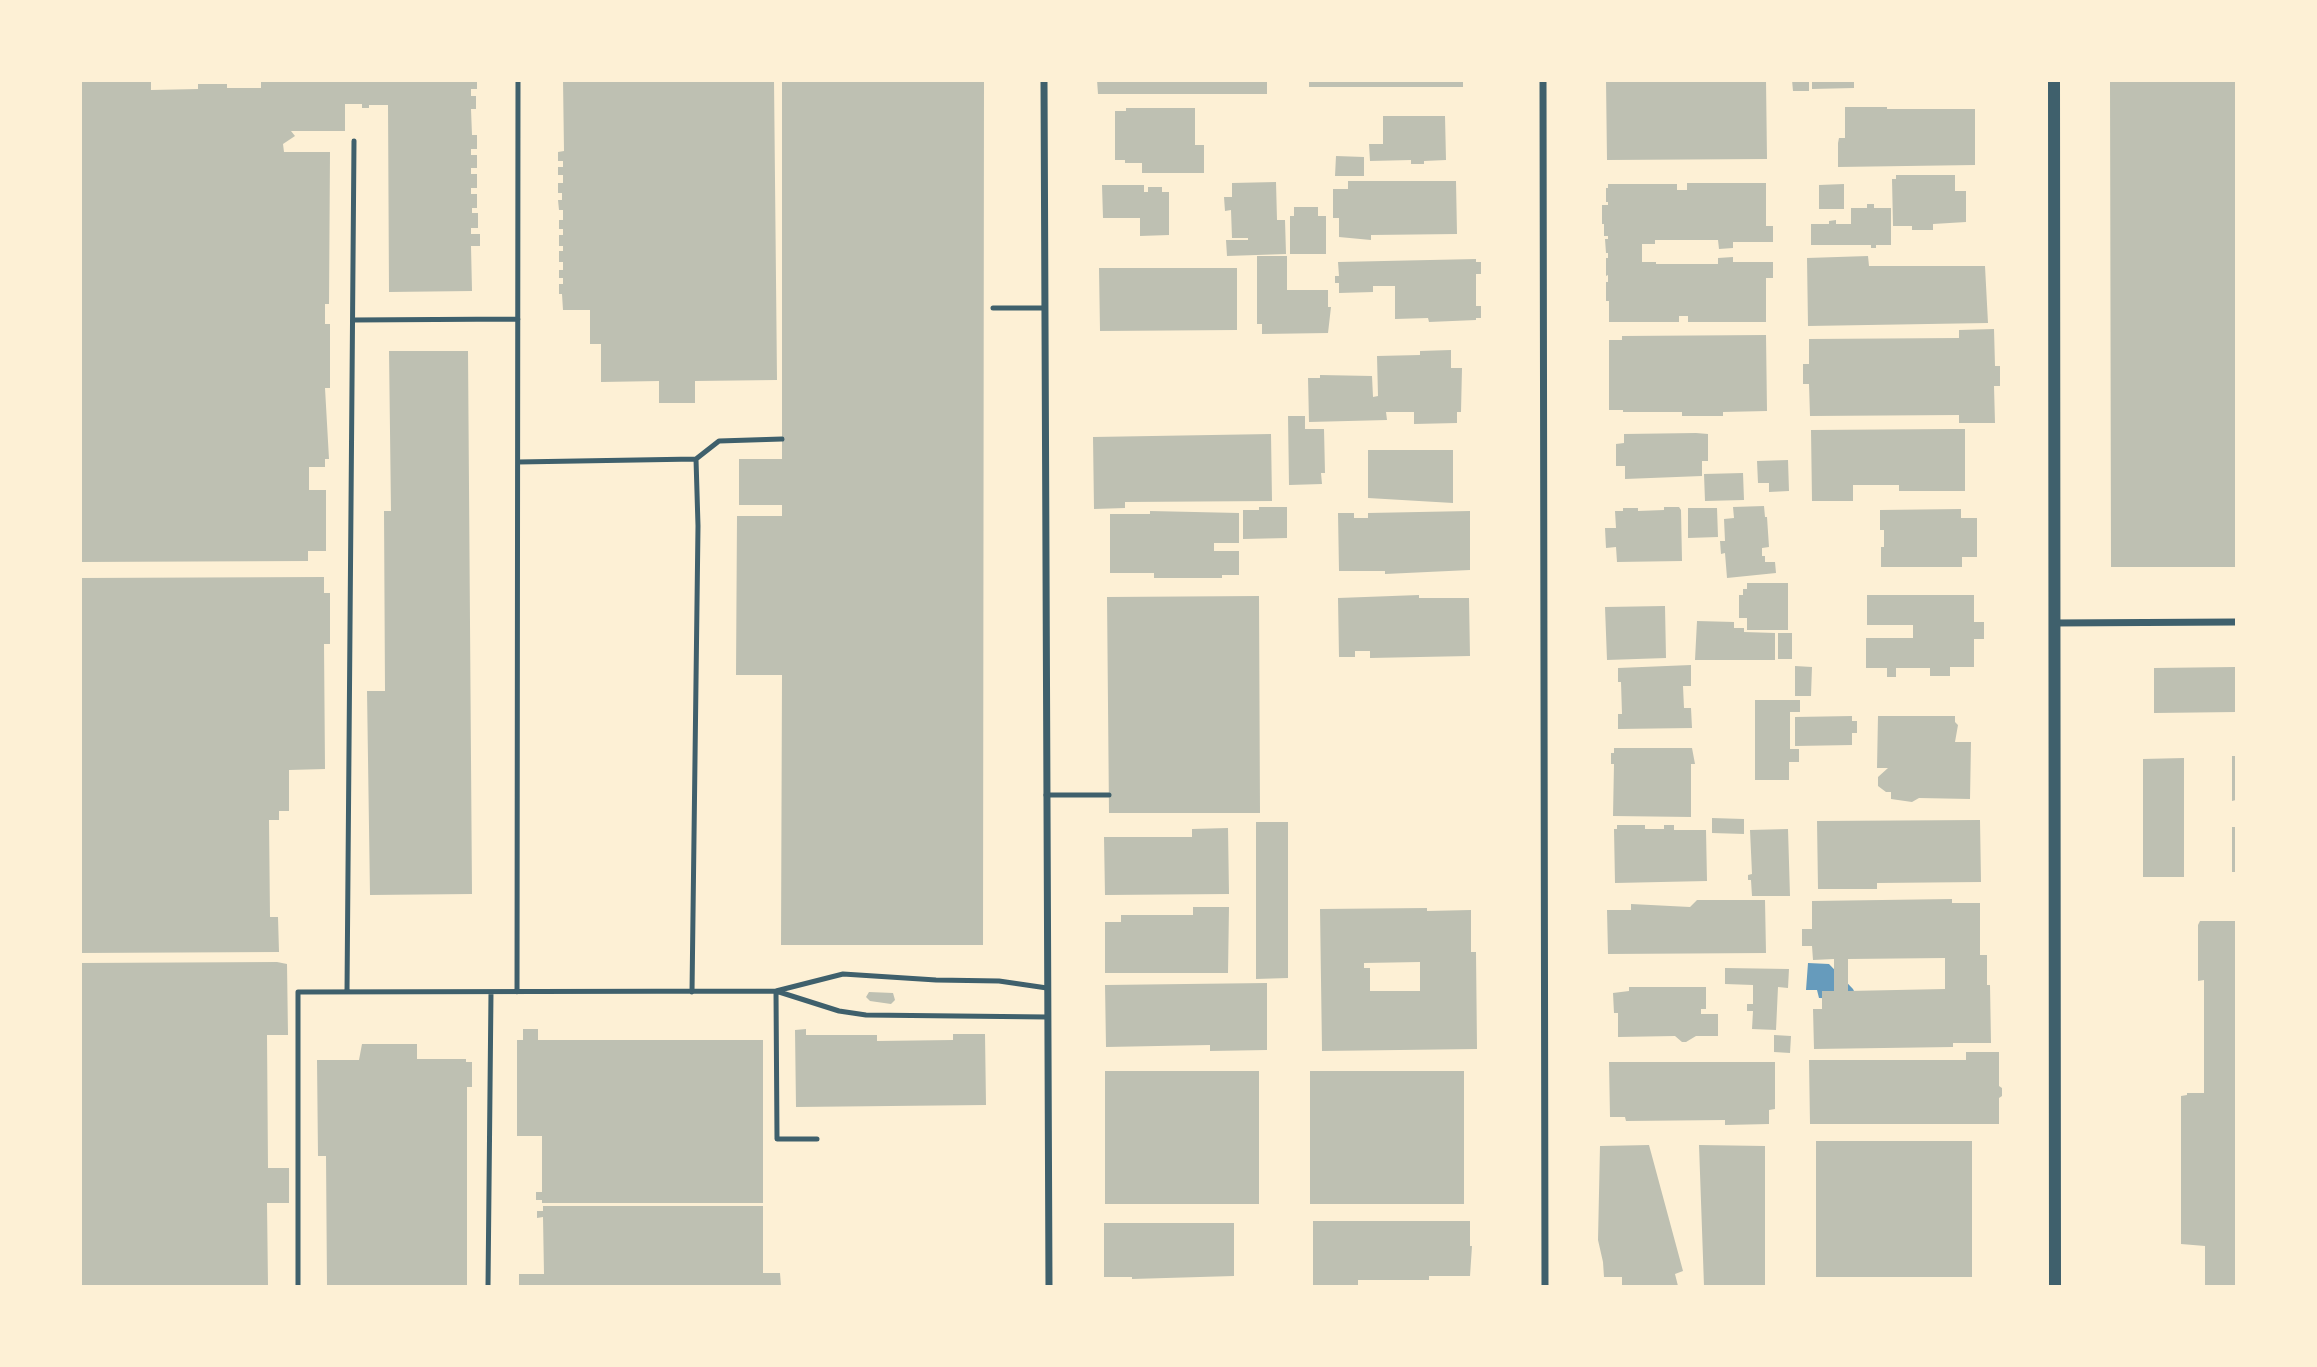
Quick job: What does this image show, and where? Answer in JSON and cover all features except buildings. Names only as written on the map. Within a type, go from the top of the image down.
[{"type":"street","points":[[1044,80],[1049,1286]]},
{"type":"street","points":[[1543,80],[1545,1286]]},
{"type":"street","points":[[2053,80],[2055,1286]]},
{"type":"street","points":[[2054,624],[2236,622]]},
{"type":"lane","points":[[517,992],[518,80]]},
{"type":"lane","points":[[347,992],[354,141]]},
{"type":"lane","points":[[993,308],[1045,308]]},
{"type":"lane","points":[[353,320],[518,319]]},
{"type":"lane","points":[[518,462],[696,459],[719,440],[782,439]]},
{"type":"lane","points":[[692,992],[698,526],[696,459]]},
{"type":"lane","points":[[1046,795],[1108,795]]},
{"type":"lane","points":[[298,1286],[298,992],[776,991],[843,974],[999,981],[1047,988]]},
{"type":"lane","points":[[776,991],[839,1011],[866,1015],[1047,1017]]},
{"type":"lane","points":[[776,991],[777,1139],[817,1139]]},
{"type":"lane","points":[[488,1286],[491,992]]},
{"type":"water","points":[[1808,963],[1829,964],[1853,989],[1858,999],[1819,998],[1817,990],[1806,990]]}]
